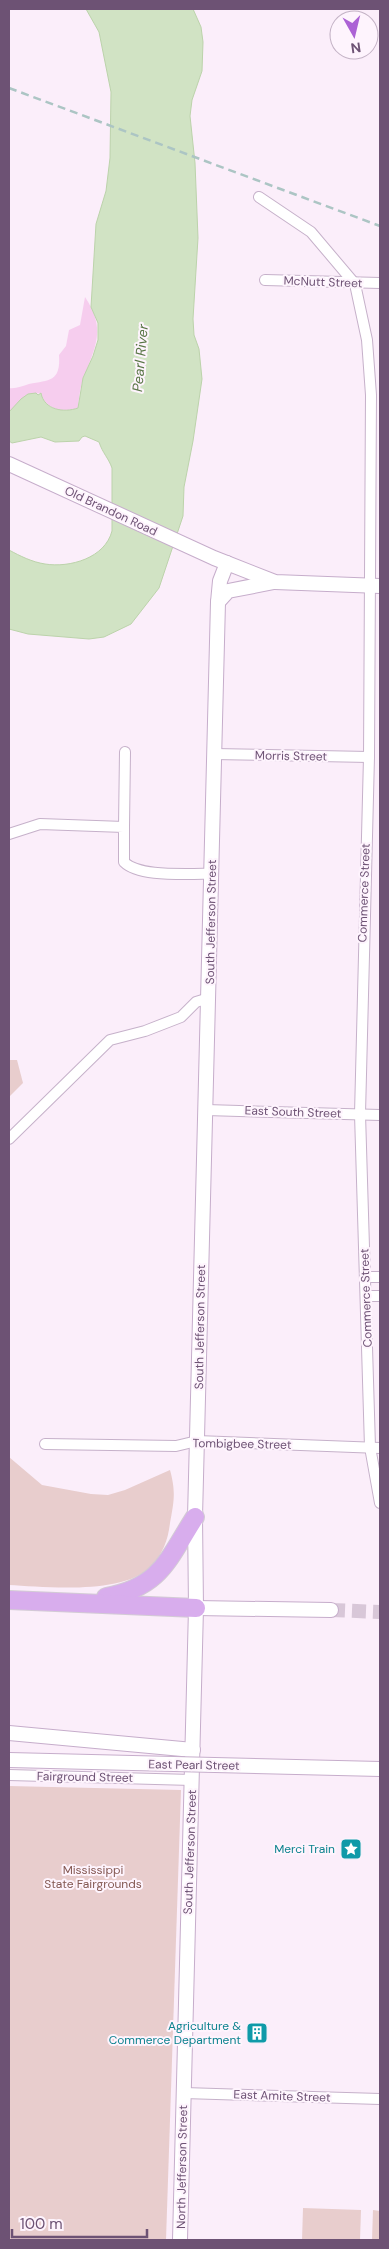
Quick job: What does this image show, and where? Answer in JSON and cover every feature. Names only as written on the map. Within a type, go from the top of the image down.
[{"type":"highway","points":[[76,1603],[124,1594],[147,1583],[166,1566],[195,1517]]},
{"type":"highway","points":[[9,1600],[196,1608]]},
{"type":"street","points":[[259,197],[311,232],[355,284]]},
{"type":"street","name":"McNutt Street","points":[[265,280],[355,284],[380,283]]},
{"type":"street","name":"Commerce Street","points":[[355,284],[367,340],[371,395],[374,586],[360,1114],[365,1277],[380,1503]]},
{"type":"street","name":"Old Brandon Road","points":[[9,464],[214,558],[275,582]]},
{"type":"street","name":"South Jefferson Street","points":[[184,2093],[196,1608],[195,1517],[218,602],[220,581],[227,563]]},
{"type":"street","points":[[218,602],[228,591],[275,582],[374,586]]},
{"type":"street","points":[[125,752],[124,862],[129,867],[144,872],[212,874]]},
{"type":"street","name":"Morris Street","points":[[214,754],[369,757]]},
{"type":"street","points":[[9,834],[40,824],[124,827]]},
{"type":"street","points":[[9,1139],[110,1040],[145,1031],[181,1017],[196,1002],[209,998]]},
{"type":"street","name":"East South Street","points":[[206,1110],[380,1115]]},
{"type":"street","points":[[365,1277],[380,1277]]},
{"type":"street","points":[[366,1296],[380,1296]]},
{"type":"street","name":"Tombigbee Street","points":[[45,1444],[176,1446],[197,1441],[375,1447]]},
{"type":"street","points":[[196,1608],[331,1610]]},
{"type":"street","points":[[9,1733],[193,1750]]},
{"type":"street","name":"East Pearl Street","points":[[9,1760],[380,1769]]},
{"type":"street","name":"Fairground Street","points":[[9,1775],[192,1780]]},
{"type":"street","name":"East Amite Street","points":[[184,2093],[380,2099]]},
{"type":"street","name":"North Jefferson Street","points":[[180,2240],[184,2093]]},
{"type":"green space","points":[[9,1060],[17,1060],[23,1083],[9,1097]]},
{"type":"green space","points":[[9,1457],[42,1485],[91,1494],[108,1495],[125,1490],[170,1470],[174,1491],[173,1509],[162,1552],[150,1567],[138,1576],[122,1582],[103,1586],[62,1588],[9,1585]]},
{"type":"green space","name":"Mississippi State Fairgrounds","points":[[9,1786],[181,1790],[166,2240],[9,2240]]},
{"type":"green space","points":[[303,2208],[361,2210],[360,2240],[302,2240]]},
{"type":"green space","points":[[373,2210],[380,2211],[380,2240],[372,2240]]},
{"type":"sand","points":[[85,297],[95,318],[97,337],[80,392],[78,408],[61,410],[51,407],[43,399],[41,393],[25,397],[9,412],[9,388],[17,388],[48,380],[56,375],[59,355],[66,346],[69,330],[80,325]]},
{"type":"water","name":"Pearl River","points":[[86,9],[193,9],[201,27],[203,42],[202,71],[192,100],[190,116],[195,163],[198,238],[193,319],[202,379],[184,487],[183,516],[159,588],[131,624],[104,637],[89,639],[28,634],[9,629],[9,550],[22,557],[45,564],[65,564],[85,559],[94,554],[102,548],[112,531],[112,468],[99,442],[85,436],[79,441],[55,442],[41,437],[12,443],[9,441],[9,412],[28,394],[36,393],[38,395],[41,393],[46,403],[55,409],[67,410],[78,408],[83,378],[98,340],[98,323],[91,307],[96,224],[106,191],[110,158],[111,92],[99,32]]},
{"type":"tunnel","points":[[331,1610],[380,1612]]},
{"type":"railway","points":[[9,88],[380,226]]},
{"type":"place","name":"Merci Train","points":[[351,1849]]},
{"type":"place","name":"Agriculture & Commerce Department","points":[[257,2033]]}]
